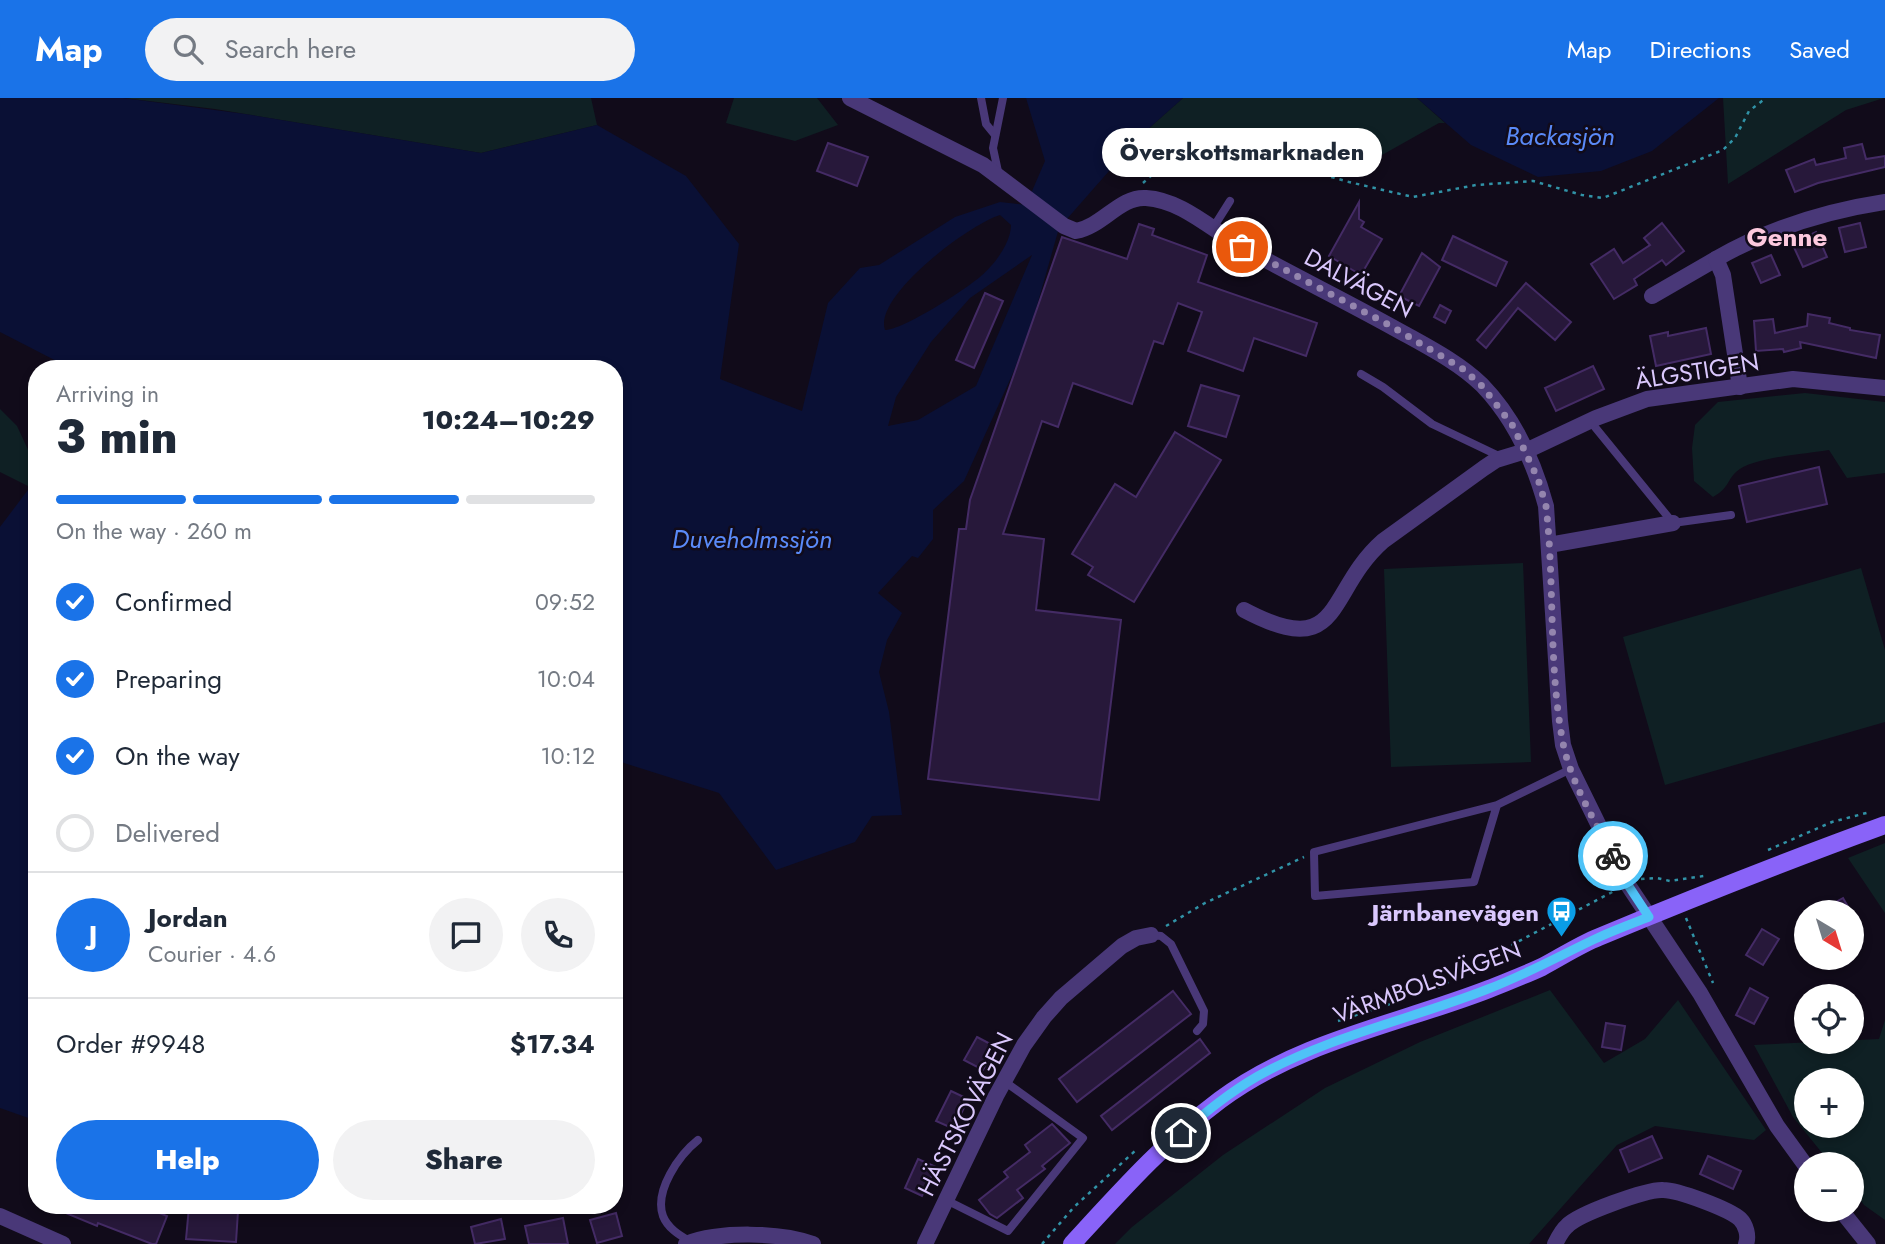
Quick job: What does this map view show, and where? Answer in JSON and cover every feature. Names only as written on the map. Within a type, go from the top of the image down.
[{"type":"street","points":[[850,98],[954,149],[999,176],[1064,226],[1076,231],[1087,229],[1128,201],[1140,198]]},
{"type":"street","name":"DALVÄGEN","points":[[1140,198],[1170,203],[1242,247],[1391,326],[1454,363],[1482,386],[1500,407],[1526,451],[1546,506],[1563,745],[1571,769],[1628,885],[1649,917]]},
{"type":"street","points":[[1652,296],[1770,231],[1862,205],[1885,202]]},
{"type":"street","points":[[1716,259],[1723,275],[1740,387]]},
{"type":"street","name":"ÄLGSTIGEN","points":[[1526,451],[1590,421],[1647,399],[1793,379],[1885,388]]},
{"type":"street","points":[[1244,610],[1267,622],[1289,628],[1302,630],[1315,626],[1326,619],[1356,571],[1375,547],[1484,468],[1505,457],[1526,451]]},
{"type":"street","points":[[1549,545],[1673,523]]},
{"type":"street","name":"VÄRMBOLSVÄGEN","points":[[1072,1244],[1181,1133],[1221,1099],[1258,1076],[1340,1039],[1446,1006],[1492,988],[1540,968],[1595,939],[1881,817]]},
{"type":"street","points":[[1649,917],[1700,993],[1777,1126],[1796,1152]]},
{"type":"street","name":"HÄSTSKOVÄGEN","points":[[925,1244],[1024,1045],[1061,998],[1122,946],[1136,938],[1151,935]]},
{"type":"street","points":[[1555,1244],[1567,1226],[1579,1217],[1663,1189],[1679,1192],[1740,1219],[1748,1238],[1746,1244]]},
{"type":"street","points":[[0,1216],[62,1244]]},
{"type":"street","points":[[1850,1222],[1868,1244]]},
{"type":"street","points":[[689,1243],[752,1234],[778,1236],[813,1244]]},
{"type":"lane","points":[[981,98],[986,124],[995,135]]},
{"type":"lane","points":[[999,176],[993,148],[1003,98]]},
{"type":"lane","points":[[1213,228],[1230,201]]},
{"type":"lane","points":[[1361,374],[1432,424],[1491,454],[1505,457]]},
{"type":"lane","points":[[1590,421],[1673,523],[1731,515]]},
{"type":"lane","points":[[1497,805],[1474,881],[1315,896],[1314,852],[1497,805],[1571,769]]},
{"type":"lane","points":[[1151,935],[1161,936],[1171,944],[1204,1011],[1203,1024],[1197,1031]]},
{"type":"lane","points":[[946,1200],[1008,1231],[1083,1138],[1004,1081]]},
{"type":"lane","points":[[689,1243],[674,1231],[664,1217],[662,1202],[676,1161],[698,1140]]},
{"type":"path","points":[[1140,198],[1143,183],[1172,156],[1188,148],[1207,148],[1413,197],[1476,185],[1533,181],[1603,198],[1723,150],[1735,138],[1749,111],[1766,98]]},
{"type":"path","points":[[1759,854],[1807,832],[1881,817]]},
{"type":"path","points":[[1151,935],[1205,903],[1314,852]]},
{"type":"path","points":[[1628,885],[1644,878],[1670,881],[1708,875]]},
{"type":"path","points":[[1680,904],[1716,988]]},
{"type":"shaded area","points":[[124,98],[591,98],[597,125],[481,153],[215,109]]},
{"type":"shaded area","points":[[734,98],[817,98],[838,125],[795,141],[726,123]]},
{"type":"shaded area","points":[[1183,98],[1417,98],[1445,123],[1439,123],[1350,173],[1118,163],[1138,138]]},
{"type":"shaded area","points":[[1723,98],[1884,98],[1846,110],[1728,184]]},
{"type":"shaded area","points":[[1805,393],[1885,402],[1885,473],[1847,478],[1829,450],[1766,460],[1744,467],[1713,497],[1694,481],[1692,448],[1695,425],[1718,402]]},
{"type":"shaded area","points":[[0,409],[17,426],[28,450],[28,486],[0,472]]},
{"type":"shaded area","points":[[1523,563],[1531,762],[1391,767],[1384,569]]},
{"type":"shaded area","points":[[1861,568],[1885,650],[1885,722],[1665,785],[1623,637]]},
{"type":"shaded area","points":[[1885,843],[1885,913],[1848,858]]},
{"type":"shaded area","points":[[1550,990],[1604,1063],[1645,1039],[1678,1000],[1766,1130],[1754,1140],[1655,1126],[1617,1145],[1529,1244],[1115,1244],[1132,1227],[1223,1155],[1325,1088],[1420,1042]]},
{"type":"shaded area","points":[[1885,1020],[1885,1220],[1864,1205],[1864,1152],[1821,1152],[1810,1138],[1864,1138],[1864,1068],[1794,1068],[1794,1118],[1754,1045],[1794,1043],[1794,1054],[1864,1054],[1864,1040],[1879,1039]]},
{"type":"water","name":"Duveholmssjön","points":[[0,98],[123,98],[245,114],[481,153],[597,125],[686,176],[739,244],[720,379],[802,411],[828,303],[860,268],[879,265],[955,217],[1000,202],[1026,205],[1045,161],[1026,98],[1183,98],[1138,138],[1059,228],[1032,323],[1013,373],[964,481],[933,510],[933,539],[918,558],[912,556],[878,593],[902,613],[887,640],[879,672],[889,712],[902,815],[872,816],[855,842],[776,870],[719,793],[623,762],[623,360],[54,360],[0,332]],"holes":[[[1000,215],[1011,225],[1001,253],[973,282],[905,324],[885,330],[885,316],[894,299],[908,281],[947,246]],[[1032,255],[976,386],[918,420],[888,426],[896,397],[931,342],[970,298]]]},
{"type":"water","name":"Backasjön","points":[[1417,98],[1719,98],[1652,151],[1601,171],[1538,177],[1471,145]]},
{"type":"water","points":[[28,490],[28,1118],[0,1108],[0,527]]},
{"type":"building","points":[[828,143],[868,157],[857,186],[817,171]]},
{"type":"building","points":[[1862,144],[1866,159],[1885,156],[1885,167],[1818,183],[1795,192],[1786,170],[1814,159],[1816,165],[1846,158],[1844,148]]},
{"type":"building","points":[[1359,202],[1359,219],[1364,222],[1361,227],[1382,239],[1361,275],[1329,256]]},
{"type":"building","points":[[1662,223],[1684,251],[1666,265],[1662,260],[1634,279],[1637,285],[1614,299],[1591,264],[1614,249],[1623,263],[1650,245],[1644,238]]},
{"type":"building","points":[[1860,223],[1866,247],[1845,252],[1839,228]]},
{"type":"building","points":[[1139,224],[1154,229],[1152,235],[1207,255],[1198,282],[1317,323],[1306,356],[1254,338],[1243,371],[1188,351],[1202,312],[1178,303],[1163,344],[1154,341],[1132,404],[1073,383],[1058,427],[1042,421],[1003,534],[1044,539],[1036,610],[1121,620],[1099,800],[928,779],[959,529],[966,529],[970,500],[1062,237],[1127,259]]},
{"type":"building","points":[[1816,232],[1827,257],[1803,267],[1792,243]]},
{"type":"building","points":[[1453,236],[1507,262],[1496,286],[1442,260]]},
{"type":"building","points":[[1422,253],[1440,267],[1419,306],[1399,296]]},
{"type":"building","points":[[1771,255],[1780,275],[1761,283],[1752,263]]},
{"type":"building","points":[[1526,283],[1571,322],[1555,340],[1518,308],[1486,348],[1477,340]]},
{"type":"building","points":[[985,293],[1003,301],[974,368],[956,360]]},
{"type":"building","points":[[1440,305],[1451,311],[1445,323],[1434,317]]},
{"type":"building","points":[[1808,314],[1830,318],[1829,323],[1850,330],[1880,335],[1876,358],[1800,342],[1801,348],[1784,352],[1783,349],[1756,351],[1754,321],[1773,319],[1775,333],[1807,326]]},
{"type":"building","points":[[1706,328],[1711,354],[1656,366],[1650,336],[1668,332],[1668,336]]},
{"type":"building","points":[[1593,366],[1604,389],[1556,411],[1545,388]]},
{"type":"building","points":[[1201,385],[1239,396],[1226,437],[1188,426]]},
{"type":"building","points":[[1175,432],[1221,460],[1134,602],[1088,575],[1093,567],[1072,554],[1115,484],[1136,497]]},
{"type":"building","points":[[1819,467],[1827,504],[1747,522],[1739,486]]},
{"type":"building","points":[[1762,929],[1779,939],[1763,965],[1746,955]]},
{"type":"building","points":[[1750,988],[1768,998],[1754,1024],[1736,1015]]},
{"type":"building","points":[[1173,991],[1191,1014],[1077,1102],[1059,1079]]},
{"type":"building","points":[[1606,1023],[1625,1026],[1621,1050],[1602,1047]]},
{"type":"building","points":[[977,1037],[996,1047],[983,1070],[964,1060]]},
{"type":"building","points":[[1200,1039],[1210,1053],[1112,1130],[1101,1116]]},
{"type":"building","points":[[951,1091],[968,1099],[954,1129],[936,1121]]},
{"type":"building","points":[[1052,1124],[1070,1143],[1042,1166],[1045,1169],[1017,1190],[1023,1198],[997,1218],[990,1214],[979,1200],[1008,1177],[1004,1172],[1030,1152],[1025,1145]]},
{"type":"building","points":[[1652,1136],[1662,1158],[1629,1172],[1620,1150]]},
{"type":"building","points":[[1708,1156],[1741,1171],[1733,1189],[1700,1174]]},
{"type":"building","points":[[918,1159],[936,1167],[922,1196],[905,1188]]},
{"type":"building","points":[[68,1214],[167,1216],[156,1244],[98,1223],[97,1226]]},
{"type":"building","points":[[188,1214],[238,1214],[236,1242],[186,1239]]},
{"type":"building","points":[[616,1214],[622,1236],[597,1243],[590,1220]]},
{"type":"building","points":[[563,1218],[568,1244],[529,1244],[525,1226]]},
{"type":"building","points":[[501,1219],[505,1239],[475,1244],[471,1227]]},
{"type":"way so far","points":[[1242,247],[1446,357],[1482,386],[1513,426],[1538,479],[1546,506],[1563,745],[1584,798],[1613,856]]},
{"type":"place","name":"Överskottsmarknaden","points":[[1242,247]]},
{"type":"place","name":"Järnbanevägen","points":[[1562,939]]},
{"type":"district","name":"Genne","points":[[1787,237]]},
{"type":"route","points":[[1181,1133],[1221,1099],[1294,1058],[1340,1039],[1446,1006],[1492,988],[1540,968],[1595,939],[1649,917],[1613,856]]}]
